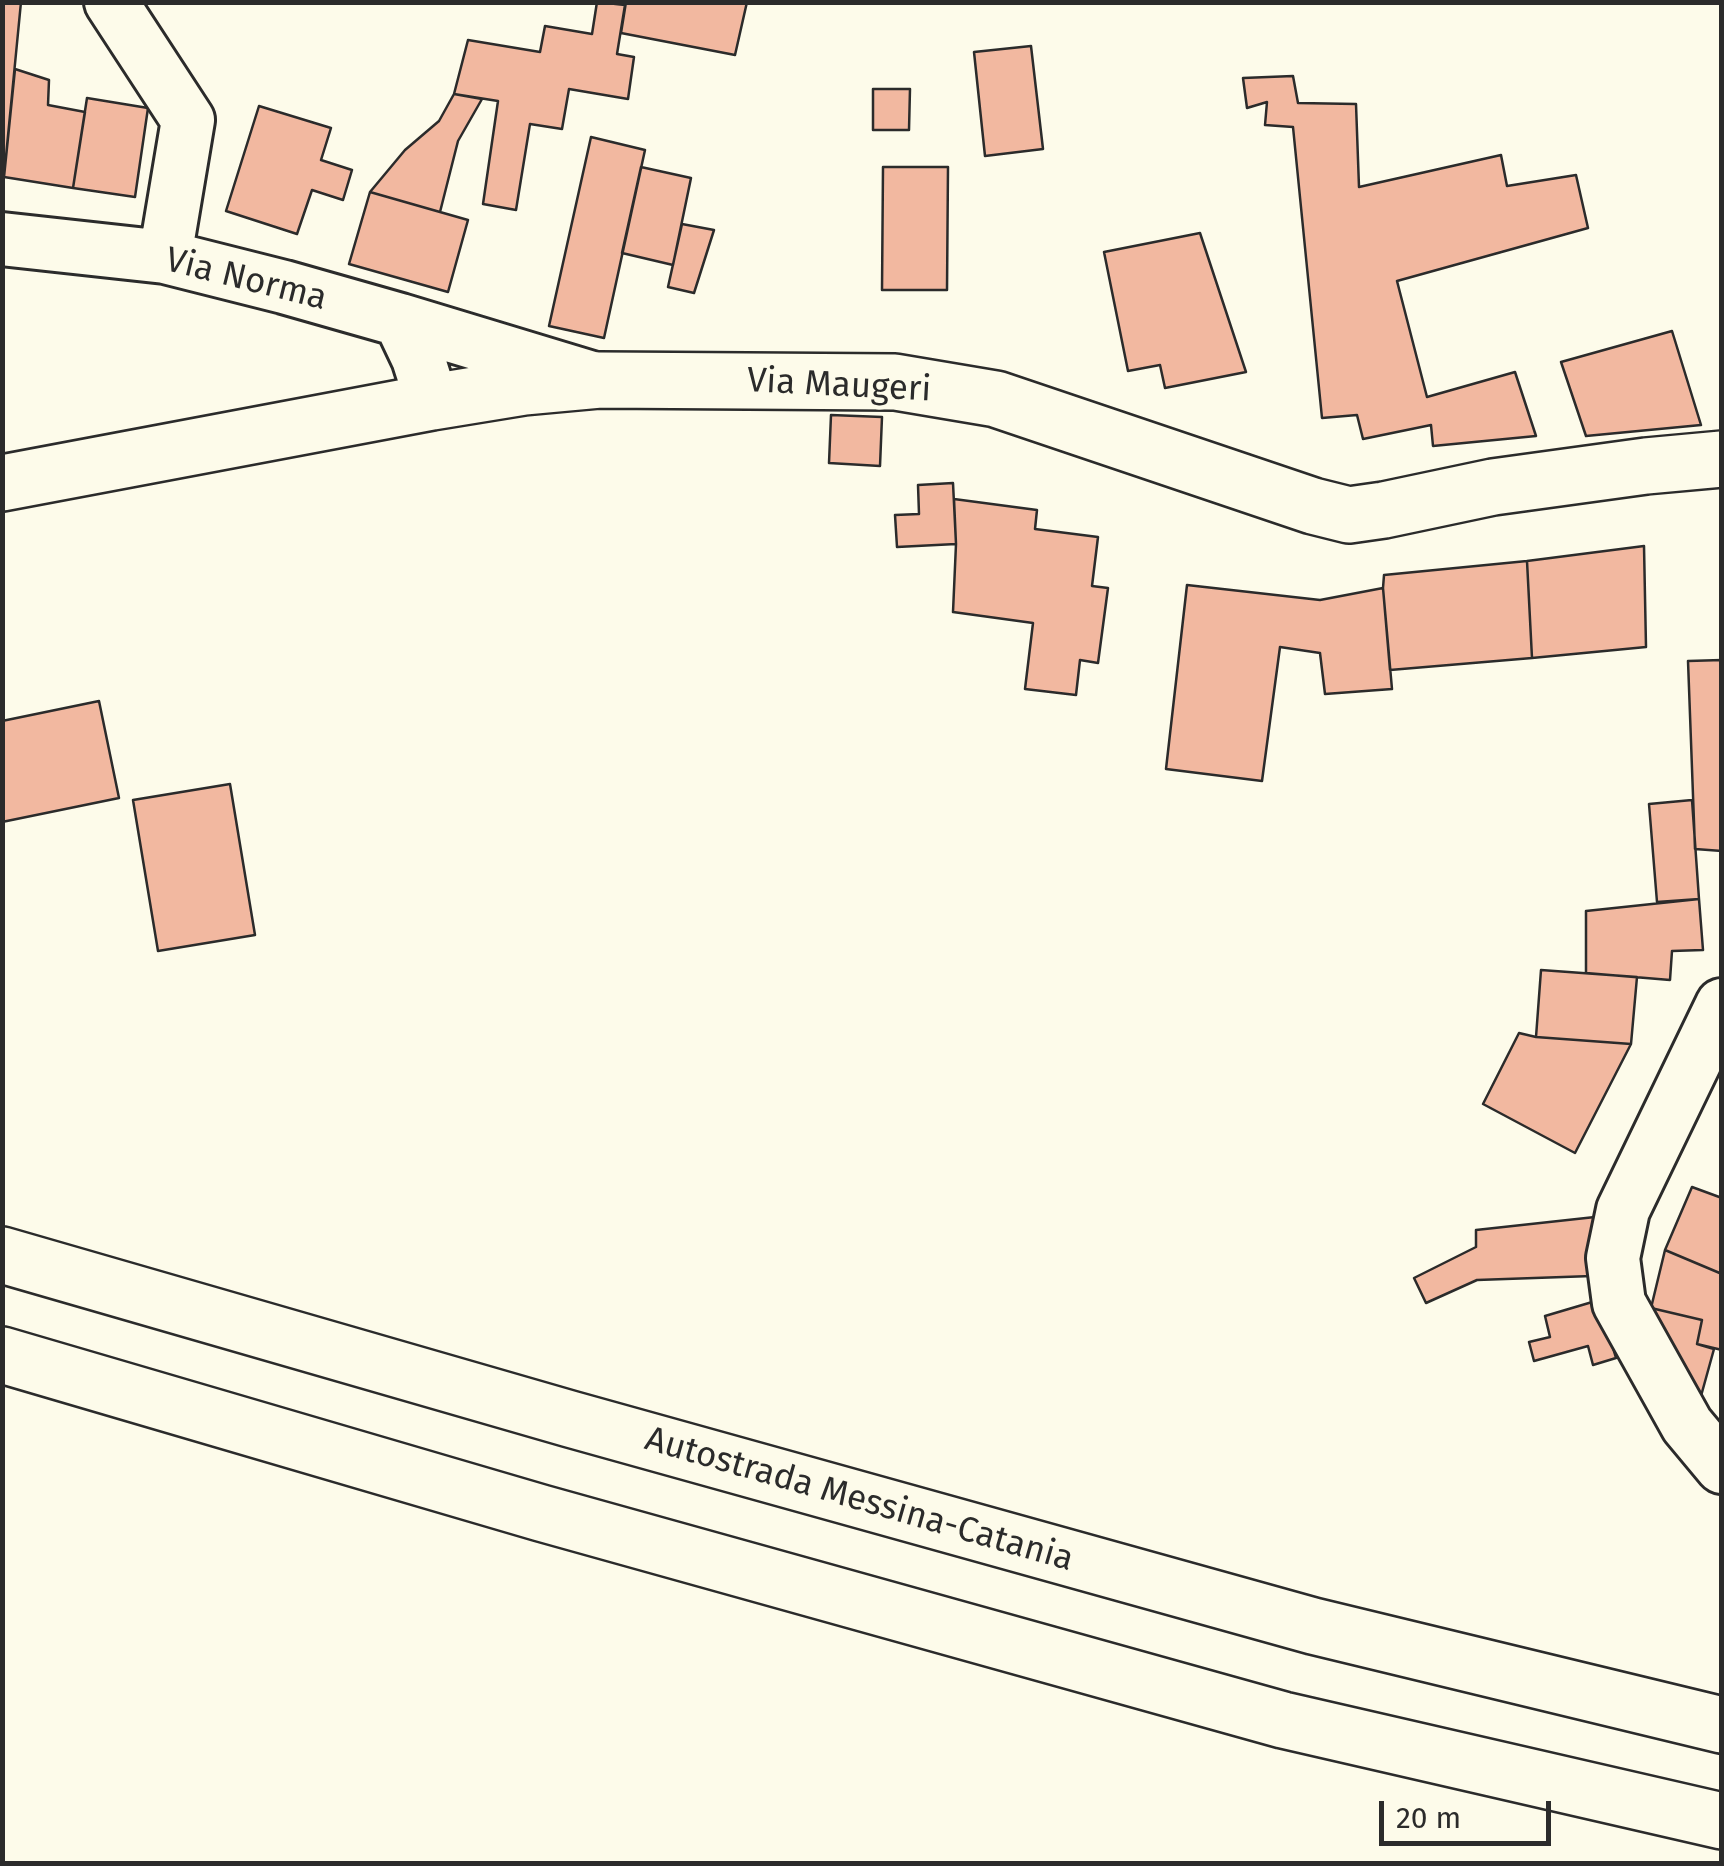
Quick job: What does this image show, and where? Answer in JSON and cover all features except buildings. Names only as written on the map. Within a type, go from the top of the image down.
[{"type":"main road","name":"Via Maugeri","points":[[2,483],[432,402],[600,380],[895,382],[996,399],[1313,506],[1349,514],[1493,487],[1722,460]]},
{"type":"main road","name":"Autostrada Messina-Catania","points":[[2,1255],[570,1419],[1312,1626],[1722,1725]]},
{"type":"main road","points":[[2,1355],[541,1513],[1283,1720],[1722,1821]]},
{"type":"street","points":[[111,2],[188,120],[165,257]]},
{"type":"street","name":"Via Norma","points":[[2,239],[165,257],[284,287],[600,380]]},
{"type":"street","points":[[400,320],[432,402]]},
{"type":"street","points":[[1722,1006],[1624,1210],[1613,1258],[1619,1304],[1688,1426],[1722,1467]]}]
